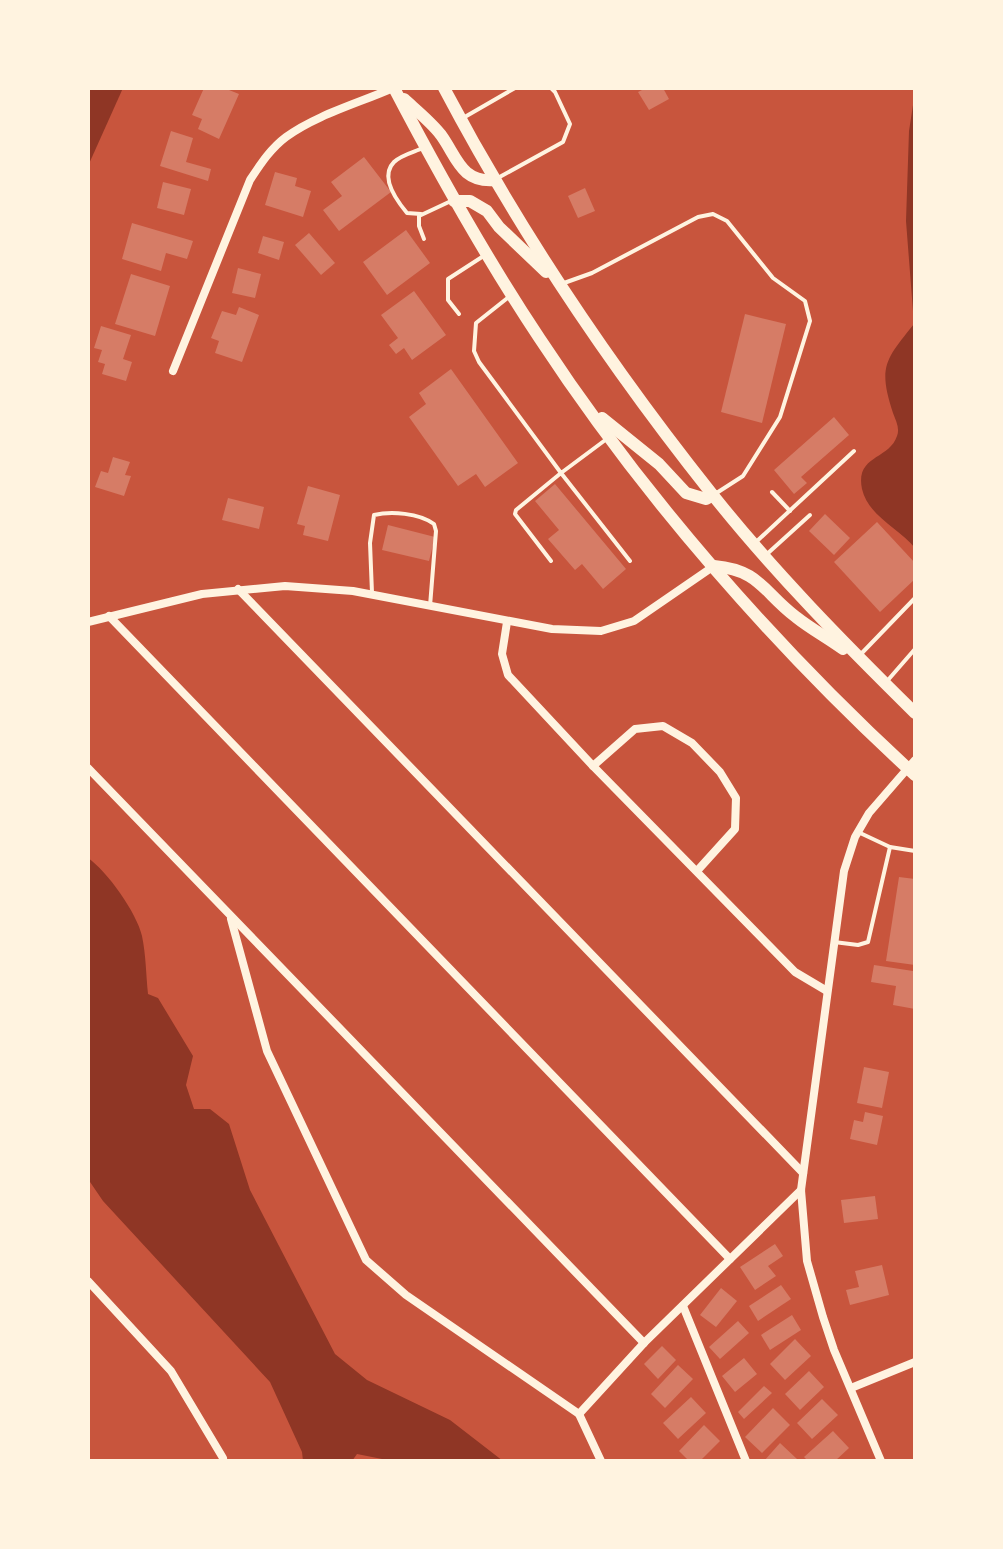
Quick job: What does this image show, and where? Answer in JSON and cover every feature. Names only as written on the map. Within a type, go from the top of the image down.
[{"type":"main road","points":[[394,88],[454,201],[512,295],[610,437],[714,566],[790,651],[912,768]]},
{"type":"main road","points":[[394,88],[440,133],[459,165],[469,175],[483,181],[495,180]]},
{"type":"main road","points":[[447,89],[495,180],[560,285],[615,365],[713,495],[765,556],[860,659],[915,713]]},
{"type":"main road","points":[[454,201],[470,201],[487,211],[499,227],[560,285]]},
{"type":"main road","points":[[587,406],[659,464],[686,493],[706,499],[713,495]]},
{"type":"main road","points":[[714,566],[736,568],[750,575],[796,617],[860,659]]},
{"type":"street","points":[[173,371],[250,180],[265,157],[300,128],[394,88]]},
{"type":"street","points":[[88,622],[202,594],[238,589],[318,587],[507,622],[583,631],[618,627],[634,621],[714,566]]},
{"type":"street","points":[[238,589],[803,1173]]},
{"type":"street","points":[[109,616],[730,1259]]},
{"type":"street","points":[[507,622],[502,654],[508,675],[795,972],[827,991]]},
{"type":"street","points":[[593,766],[635,729],[663,726],[692,743],[720,772],[736,798],[735,829],[697,871]]},
{"type":"street","points":[[88,768],[644,1343]]},
{"type":"street","points":[[881,1461],[834,1350],[807,1261],[801,1190],[844,871],[858,832],[869,813],[912,768]]},
{"type":"street","points":[[231,918],[267,1051],[366,1260],[406,1295],[579,1414],[601,1461]]},
{"type":"street","points":[[579,1414],[644,1343],[801,1190]]},
{"type":"street","points":[[88,1281],[171,1371],[223,1458]]},
{"type":"street","points":[[683,1306],[746,1461]]},
{"type":"street","points":[[851,1388],[915,1362]]},
{"type":"lane","points":[[461,119],[515,88]]},
{"type":"lane","points":[[495,180],[563,142],[570,124],[551,88]]},
{"type":"lane","points":[[425,147],[391,164],[389,171],[394,199],[407,213],[421,214],[454,201]]},
{"type":"lane","points":[[421,214],[419,226],[424,239]]},
{"type":"lane","points":[[560,285],[592,273],[698,217],[713,214],[727,221],[773,278],[805,301],[810,321],[780,417],[743,476],[713,495]]},
{"type":"lane","points":[[459,314],[448,300],[448,279],[487,254]]},
{"type":"lane","points":[[512,295],[476,323],[474,351],[502,397],[630,561]]},
{"type":"lane","points":[[551,561],[515,514],[516,510],[610,437]]},
{"type":"lane","points":[[755,544],[854,451]]},
{"type":"lane","points":[[772,492],[790,511]]},
{"type":"lane","points":[[373,595],[370,543],[374,515],[421,517],[434,524],[436,531],[430,607]]},
{"type":"lane","points":[[765,556],[810,515]]},
{"type":"lane","points":[[860,659],[915,598]]},
{"type":"lane","points":[[885,683],[915,649]]},
{"type":"lane","points":[[858,832],[890,847],[915,851]]},
{"type":"lane","points":[[834,942],[858,945],[868,942],[890,847]]},
{"type":"shaded area","points":[[88,88],[123,88],[88,166]]},
{"type":"shaded area","points":[[915,92],[915,548],[871,507],[865,498],[861,478],[868,464],[887,450],[897,436],[898,427],[888,397],[885,374],[896,347],[914,324],[906,221],[909,131]]},
{"type":"shaded area","points":[[88,858],[120,893],[139,927],[148,994],[158,998],[193,1056],[186,1085],[194,1109],[210,1109],[229,1124],[250,1190],[335,1354],[367,1380],[450,1420],[503,1461],[392,1461],[357,1454],[352,1461],[303,1461],[302,1452],[270,1382],[103,1201],[88,1179]]},
{"type":"building","points":[[204,88],[224,88],[239,94],[219,139],[198,129],[202,119],[192,115]]},
{"type":"building","points":[[646,88],[663,88],[669,99],[649,110],[638,92]]},
{"type":"building","points":[[171,131],[193,138],[186,162],[211,169],[208,181],[160,166]]},
{"type":"building","points":[[364,157],[391,192],[339,231],[323,210],[342,196],[331,182]]},
{"type":"building","points":[[275,172],[297,178],[295,186],[311,191],[303,217],[265,205]]},
{"type":"building","points":[[163,182],[191,189],[184,215],[157,208]]},
{"type":"building","points":[[585,188],[595,211],[578,218],[568,196]]},
{"type":"building","points":[[132,223],[193,241],[187,259],[166,253],[161,271],[122,259]]},
{"type":"building","points":[[406,230],[430,263],[387,295],[363,262]]},
{"type":"building","points":[[309,233],[335,263],[321,275],[295,245]]},
{"type":"building","points":[[263,236],[284,242],[279,260],[258,253]]},
{"type":"building","points":[[238,268],[261,274],[255,298],[232,293]]},
{"type":"building","points":[[131,274],[170,286],[155,336],[115,324]]},
{"type":"building","points":[[414,291],[446,335],[412,360],[404,348],[396,354],[389,345],[398,338],[381,315]]},
{"type":"building","points":[[239,307],[259,315],[242,362],[215,353],[219,341],[211,338],[222,311],[236,315]]},
{"type":"building","points":[[745,314],[786,324],[762,423],[721,412]]},
{"type":"building","points":[[101,326],[131,335],[123,359],[132,362],[126,381],[102,374],[105,364],[98,362],[102,350],[94,348]]},
{"type":"building","points":[[451,369],[518,463],[485,487],[476,474],[458,486],[409,417],[426,404],[419,393]]},
{"type":"building","points":[[834,417],[849,435],[801,477],[807,483],[794,494],[774,470]]},
{"type":"building","points":[[113,457],[130,462],[125,475],[131,476],[124,496],[95,487],[101,471],[108,473]]},
{"type":"building","points":[[555,484],[626,569],[603,589],[582,564],[575,570],[548,539],[559,530],[535,501]]},
{"type":"building","points":[[308,486],[340,495],[328,541],[303,535],[305,526],[297,524]]},
{"type":"building","points":[[228,498],[264,507],[259,529],[222,520]]},
{"type":"building","points":[[825,514],[850,538],[834,555],[809,531]]},
{"type":"building","points":[[877,522],[915,563],[915,579],[880,612],[834,562]]},
{"type":"building","points":[[388,525],[435,537],[429,561],[382,550]]},
{"type":"building","points":[[899,877],[915,879],[915,965],[886,961]]},
{"type":"building","points":[[874,965],[913,971],[915,1009],[893,1005],[896,986],[871,982]]},
{"type":"building","points":[[864,1067],[889,1072],[882,1108],[857,1103]]},
{"type":"building","points":[[865,1112],[883,1116],[877,1145],[850,1139],[854,1120],[863,1122]]},
{"type":"building","points":[[875,1196],[878,1219],[844,1223],[841,1200]]},
{"type":"building","points":[[775,1244],[783,1256],[768,1266],[776,1276],[755,1290],[740,1267]]},
{"type":"building","points":[[882,1265],[889,1295],[850,1305],[846,1290],[859,1287],[855,1271]]},
{"type":"building","points":[[781,1285],[791,1299],[758,1321],[749,1306]]},
{"type":"building","points":[[721,1288],[737,1301],[716,1327],[700,1315]]},
{"type":"building","points":[[792,1315],[801,1330],[770,1350],[761,1335]]},
{"type":"building","points":[[738,1321],[749,1333],[720,1359],[709,1347]]},
{"type":"building","points":[[795,1339],[811,1356],[785,1380],[770,1364]]},
{"type":"building","points":[[662,1346],[676,1360],[658,1379],[644,1364]]},
{"type":"building","points":[[744,1358],[757,1374],[735,1392],[722,1376]]},
{"type":"building","points":[[678,1365],[693,1379],[665,1408],[651,1394]]},
{"type":"building","points":[[809,1371],[824,1387],[800,1410],[785,1394]]},
{"type":"building","points":[[764,1386],[772,1393],[744,1419],[738,1412]]},
{"type":"building","points":[[691,1397],[706,1413],[678,1439],[663,1423]]},
{"type":"building","points":[[822,1399],[838,1415],[812,1439],[797,1423]]},
{"type":"building","points":[[773,1408],[790,1425],[762,1453],[745,1437]]},
{"type":"building","points":[[704,1425],[720,1441],[700,1461],[689,1461],[679,1451]]},
{"type":"building","points":[[833,1431],[849,1448],[835,1461],[808,1461],[804,1457]]},
{"type":"building","points":[[780,1443],[797,1459],[764,1461]]}]
